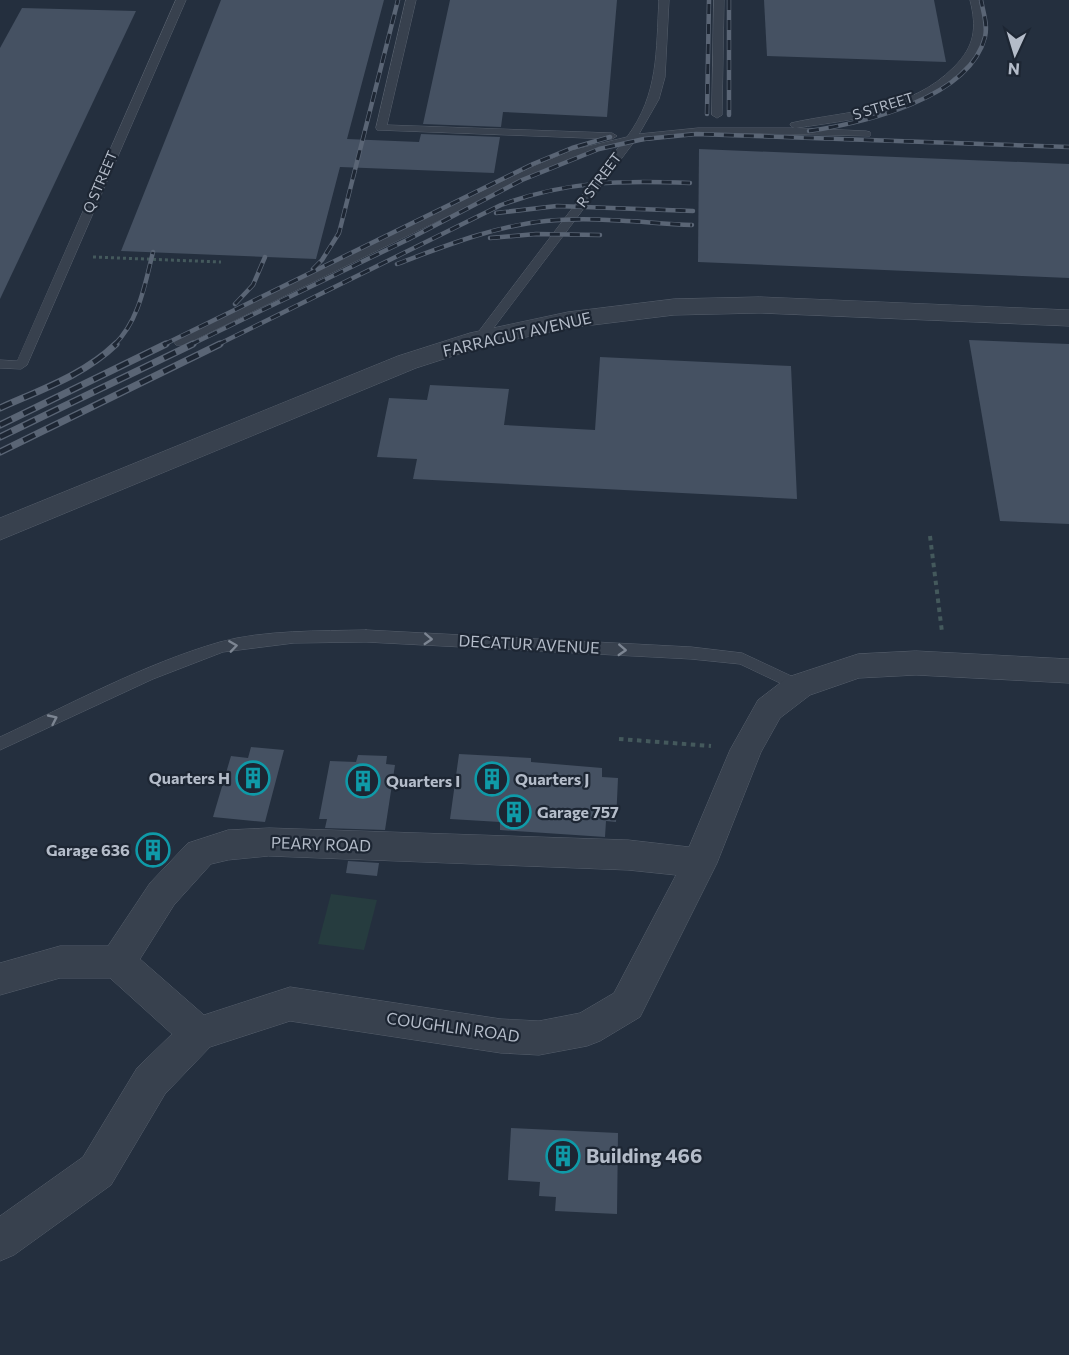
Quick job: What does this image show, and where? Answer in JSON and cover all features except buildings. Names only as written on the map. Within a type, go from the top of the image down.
[{"type":"street","name":"FARRAGUT AVENUE","points":[[0,530],[407,362],[479,339],[576,318],[643,310],[718,305],[1069,318]]},
{"type":"street","points":[[799,686],[858,666],[881,664],[916,663],[1069,671]]},
{"type":"street","name":"COUGHLIN ROAD","points":[[198,1034],[290,1004],[501,1035],[539,1038],[587,1029],[627,1005],[700,863],[746,750],[769,709],[799,686]]},
{"type":"street","name":"PEARY ROAD","points":[[118,962],[162,894],[200,853],[228,845],[269,842],[628,855],[700,863]]},
{"type":"street","points":[[0,979],[60,962],[118,962],[198,1034],[151,1080],[97,1171],[0,1241]]},
{"type":"lane","name":"Q STREET","points":[[0,364],[21,365],[181,0]]},
{"type":"lane","points":[[411,0],[381,128],[632,137]]},
{"type":"lane","name":"R STREET","points":[[479,339],[632,137],[654,99],[660,77],[664,0]]},
{"type":"lane","points":[[717,115],[718,0]]},
{"type":"lane","name":"S STREET","points":[[761,130],[877,111],[906,102],[933,89],[958,70],[974,51],[979,38],[980,24],[975,0]]},
{"type":"lane","points":[[180,342],[562,157],[593,146],[632,137],[694,130],[866,134]]},
{"type":"lane","name":"DECATUR AVENUE","points":[[0,744],[148,675],[222,647],[294,637],[366,636],[691,653],[742,659],[799,686]]},
{"type":"path","points":[[85,256],[221,262]]},
{"type":"path","points":[[930,536],[942,632]]},
{"type":"path","points":[[619,739],[714,746]]},
{"type":"green space","points":[[331,894],[377,900],[364,950],[318,944]]},
{"type":"railway","points":[[313,269],[322,260],[339,233],[398,0]]},
{"type":"railway","points":[[707,114],[709,0]]},
{"type":"railway","points":[[729,0],[729,115]]},
{"type":"railway","points":[[809,131],[857,122],[884,114],[937,92],[958,77],[975,59],[985,37],[986,23],[981,0]]},
{"type":"railway","points":[[190,345],[409,239],[522,180],[599,149],[644,139],[696,134],[1069,147]]},
{"type":"railway","points":[[163,345],[533,164],[572,148],[610,137]]},
{"type":"railway","points":[[217,345],[501,205],[548,191],[594,184],[690,183]]},
{"type":"railway","points":[[496,213],[557,206],[693,211]]},
{"type":"railway","points":[[397,264],[433,250],[508,227],[546,221],[619,220],[692,225]]},
{"type":"railway","points":[[490,238],[536,234],[600,235]]},
{"type":"railway","points":[[114,345],[130,325],[144,289],[153,252]]},
{"type":"railway","points":[[235,304],[253,285],[265,257]]},
{"type":"railway","points":[[0,408],[76,373],[116,344]]},
{"type":"railway","points":[[0,425],[166,344]]},
{"type":"railway","points":[[0,437],[193,344]]},
{"type":"railway","points":[[0,452],[220,344]]},
{"type":"place","name":"Quarters H","points":[[253,778]]},
{"type":"place","name":"Quarters J","points":[[492,779]]},
{"type":"place","name":"Quarters I","points":[[363,781]]},
{"type":"place","name":"Garage 757","points":[[514,812]]},
{"type":"place","name":"Garage 636","points":[[153,850]]},
{"type":"place","name":"Building 466","points":[[563,1156]]}]
